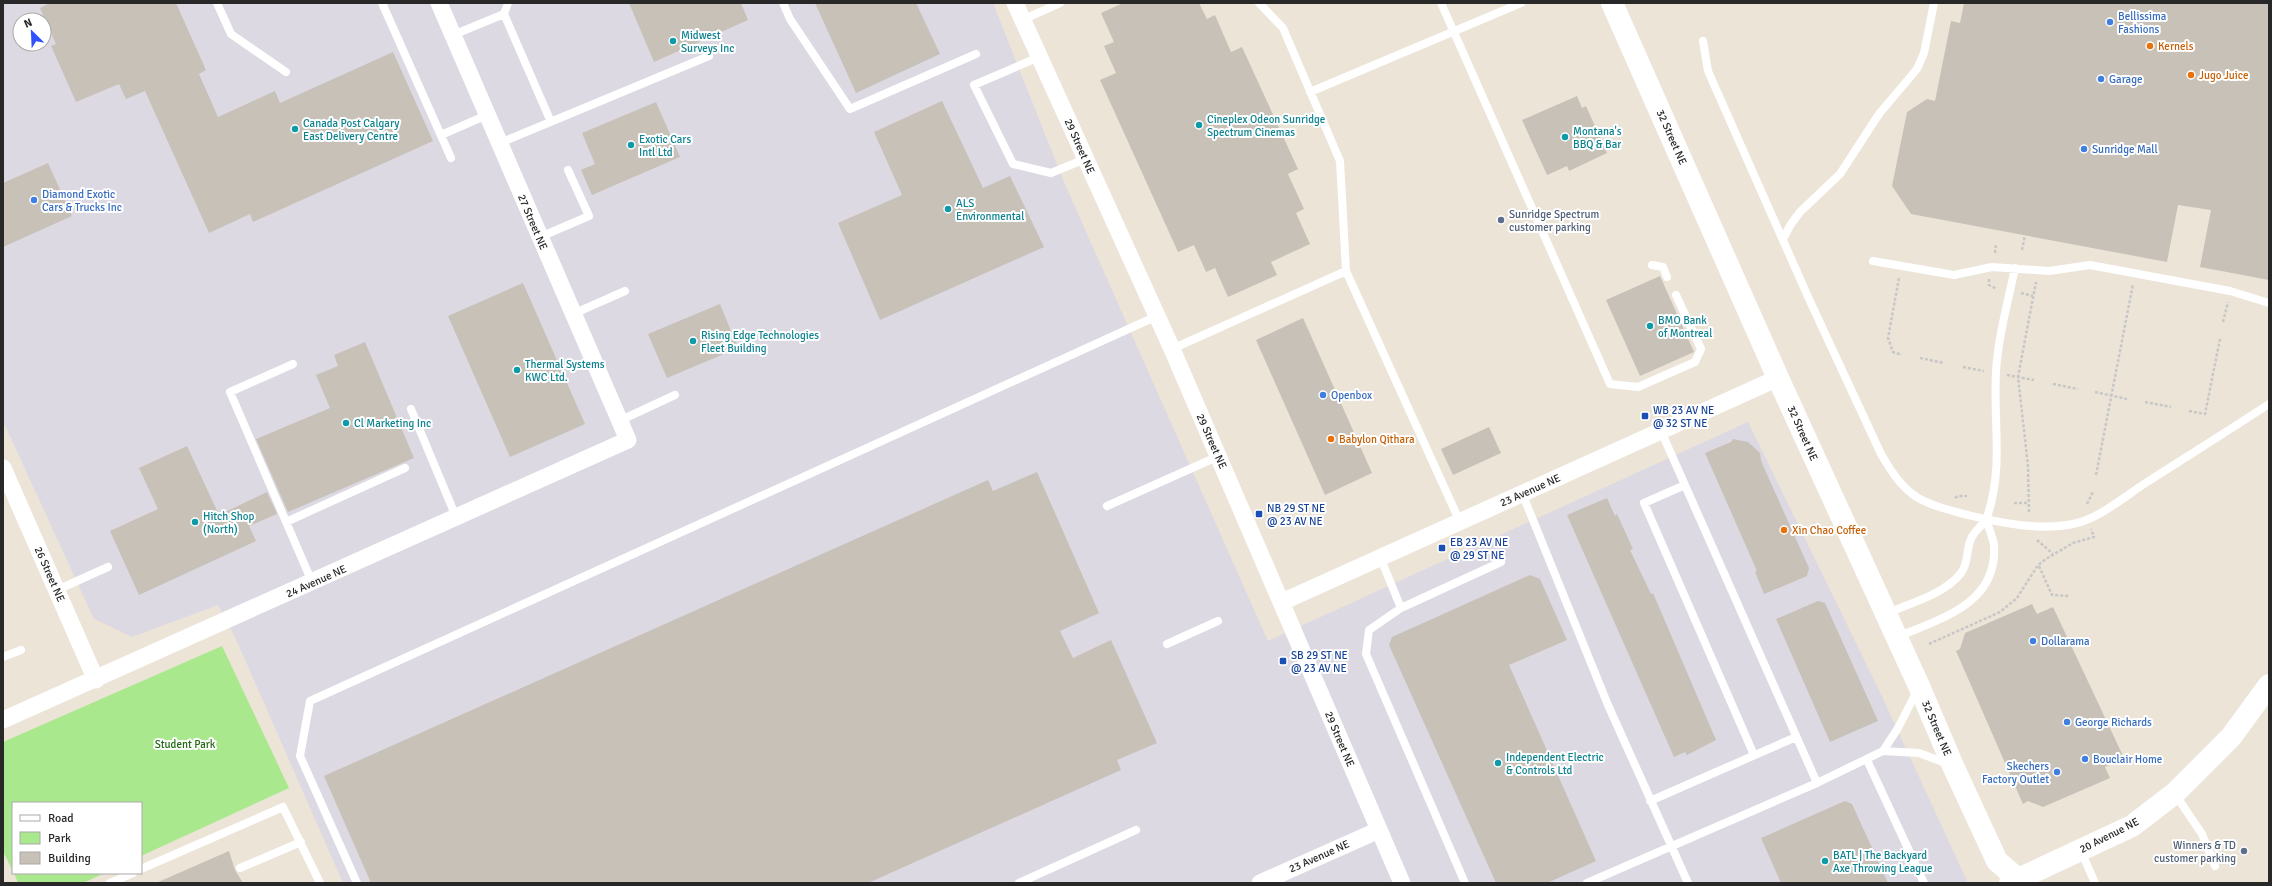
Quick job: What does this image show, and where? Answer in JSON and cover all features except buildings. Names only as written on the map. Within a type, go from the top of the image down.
[{"type":"street","name":"27 Street NE","points":[[439,3],[628,440]]},
{"type":"street","name":"29 Street NE","points":[[1015,3],[1172,349],[1402,883]]},
{"type":"street","name":"32 Street NE","points":[[1612,3],[1778,378],[1919,686],[1953,766],[1997,861],[2016,882]]},
{"type":"street","name":"23 Avenue NE","points":[[1282,602],[1778,378]]},
{"type":"street","name":"24 Avenue NE","points":[[3,720],[96,680],[628,440]]},
{"type":"street","name":"26 Street NE","points":[[3,468],[96,680]]},
{"type":"street","name":"20 Avenue NE","points":[[2231,737],[2269,685]]},
{"type":"street","name":"20 Avenue NE","points":[[2016,882],[2080,849],[2132,826],[2175,793],[2231,737],[2269,708]]},
{"type":"street","name":"23 Avenue NE","points":[[1260,883],[1379,830]]},
{"type":"street","points":[[1994,883],[1997,861]]},
{"type":"lane","points":[[217,3],[231,34],[286,72]]},
{"type":"lane","points":[[382,3],[451,158]]},
{"type":"lane","points":[[508,3],[504,14],[551,122]]},
{"type":"lane","points":[[783,3],[790,19],[850,108],[976,54]]},
{"type":"lane","points":[[1022,20],[1060,3]]},
{"type":"lane","points":[[1259,3],[1283,28],[1340,161],[1346,272],[1460,522]]},
{"type":"lane","points":[[1441,3],[1610,384],[1638,387],[1695,362],[1701,349],[1676,295]]},
{"type":"lane","points":[[1310,92],[1521,3]]},
{"type":"lane","points":[[1783,239],[1791,224],[1800,212],[1840,174],[1879,114],[1917,69],[1924,53],[1934,3]]},
{"type":"lane","points":[[453,35],[504,14]]},
{"type":"lane","points":[[1703,41],[1708,71],[1783,239],[1881,454],[1895,478],[1909,493],[1926,503],[1986,519],[2050,526],[2074,524],[2089,518],[2269,404]]},
{"type":"lane","points":[[500,143],[709,56]]},
{"type":"lane","points":[[1039,58],[974,85],[1013,164],[1051,173],[1085,158]]},
{"type":"lane","points":[[441,135],[487,115]]},
{"type":"lane","points":[[540,237],[589,216],[568,170]]},
{"type":"lane","points":[[1873,261],[1954,275],[1992,267],[2049,272],[2090,265],[2230,291],[2269,303]]},
{"type":"lane","points":[[1652,264],[1663,267],[1667,277]]},
{"type":"lane","points":[[1885,614],[1950,585],[1962,572],[1969,554],[1970,539],[1986,519],[1992,500],[1998,443],[1996,373],[2014,268]]},
{"type":"lane","points":[[1172,349],[1346,272]]},
{"type":"lane","points":[[573,314],[625,292]]},
{"type":"lane","points":[[357,883],[300,756],[310,701],[1157,316]]},
{"type":"lane","points":[[293,364],[230,392],[312,582]]},
{"type":"lane","points":[[619,421],[675,395]]},
{"type":"lane","points":[[411,409],[456,517]]},
{"type":"lane","points":[[1660,431],[1817,783]]},
{"type":"lane","points":[[1107,506],[1219,456]]},
{"type":"lane","points":[[286,522],[404,468]]},
{"type":"lane","points":[[1685,485],[1644,503],[1754,755]]},
{"type":"lane","points":[[1522,493],[1608,705],[1688,883]]},
{"type":"lane","points":[[1896,638],[1965,607],[1986,583],[1991,571],[1994,545],[1986,519]]},
{"type":"lane","points":[[1380,557],[1401,608]]},
{"type":"lane","points":[[1465,883],[1366,654],[1369,630],[1401,608],[1501,562]]},
{"type":"lane","points":[[57,590],[108,567]]},
{"type":"lane","points":[[1167,644],[1218,621]]},
{"type":"lane","points":[[3,657],[21,650]]},
{"type":"lane","points":[[1587,883],[1817,783],[1883,751],[1898,728],[1919,686]]},
{"type":"lane","points":[[1650,801],[1796,736]]},
{"type":"lane","points":[[1883,751],[1919,754],[1953,766]]},
{"type":"lane","points":[[1867,760],[1924,883]]},
{"type":"lane","points":[[2175,793],[2202,834],[2215,866]]},
{"type":"lane","points":[[142,870],[283,808],[301,842],[318,882]]},
{"type":"lane","points":[[1019,883],[1136,830]]},
{"type":"lane","points":[[240,868],[301,842]]},
{"type":"lane","points":[[2080,849],[2095,883]]},
{"type":"lane","points":[[110,883],[131,874]]},
{"type":"path","points":[[2022,250],[2025,236]]},
{"type":"path","points":[[1995,253],[1996,245]]},
{"type":"path","points":[[1899,274],[1888,338],[1894,352],[1902,355]]},
{"type":"path","points":[[1989,278],[1989,285],[1997,289]]},
{"type":"path","points":[[2029,512],[2028,466],[2018,377],[2036,282]]},
{"type":"path","points":[[2096,475],[2134,283]]},
{"type":"path","points":[[2021,293],[2033,296]]},
{"type":"path","points":[[2223,322],[2228,301]]},
{"type":"path","points":[[2189,410],[2205,414],[2220,339]]},
{"type":"path","points":[[1920,358],[1944,363]]},
{"type":"path","points":[[1963,367],[1984,371]]},
{"type":"path","points":[[2007,375],[2034,380]]},
{"type":"path","points":[[2053,384],[2078,389]]},
{"type":"path","points":[[2095,392],[2127,399]]},
{"type":"path","points":[[2145,402],[2171,407]]},
{"type":"path","points":[[2087,504],[2093,492]]},
{"type":"path","points":[[1955,498],[1958,496],[1967,496]]},
{"type":"path","points":[[2014,503],[2029,503]]},
{"type":"path","points":[[1929,644],[2000,612],[2017,598],[2038,565],[2053,554],[2073,543],[2094,537],[2090,529]]},
{"type":"path","points":[[2033,539],[2043,543],[2053,554]]},
{"type":"path","points":[[2038,565],[2052,595],[2068,596]]},
{"type":"shaded area","points":[[3,3],[993,3],[1064,182],[1268,641],[1748,422],[1879,690],[1968,883],[343,883],[235,637],[218,605],[132,637],[94,619],[3,421]]},
{"type":"green space","name":"Student Park","points":[[222,646],[289,788],[142,856],[142,802],[12,802],[12,870],[3,851],[3,742]]},
{"type":"green space","points":[[14,874],[103,874],[83,883],[18,883]]},
{"type":"place","name":"Bellissima Fashions","points":[[2110,22]]},
{"type":"place","name":"Midwest Surveys Inc","points":[[673,41]]},
{"type":"place","name":"Kernels","points":[[2150,46]]},
{"type":"place","name":"Jugo Juice","points":[[2191,75]]},
{"type":"place","name":"Garage","points":[[2101,79]]},
{"type":"place","name":"Cineplex Odeon Sunridge Spectrum Cinemas","points":[[1199,125]]},
{"type":"place","name":"Canada Post Calgary East Delivery Centre","points":[[295,129]]},
{"type":"place","name":"Montana's BBQ & Bar","points":[[1565,137]]},
{"type":"place","name":"Exotic Cars Intl Ltd","points":[[631,145]]},
{"type":"place","name":"Sunridge Mall","points":[[2084,149]]},
{"type":"place","name":"Diamond Exotic Cars & Trucks Inc","points":[[34,200]]},
{"type":"place","name":"ALS Environmental","points":[[948,209]]},
{"type":"place","name":"Sunridge Spectrum customer parking","points":[[1501,220]]},
{"type":"place","name":"BMO Bank of Montreal","points":[[1650,326]]},
{"type":"place","name":"Rising Edge Technologies Fleet Building","points":[[693,341]]},
{"type":"place","name":"Thermal Systems KWC Ltd.","points":[[517,370]]},
{"type":"place","name":"Openbox","points":[[1323,395]]},
{"type":"place","name":"WB 23 AV NE @ 32 ST NE","points":[[1645,416]]},
{"type":"place","name":"Cl Marketing Inc","points":[[346,423]]},
{"type":"place","name":"Babylon Qithara","points":[[1331,439]]},
{"type":"place","name":"NB 29 ST NE @ 23 AV NE","points":[[1259,514]]},
{"type":"place","name":"Hitch Shop (North)","points":[[195,522]]},
{"type":"place","name":"Xin Chao Coffee","points":[[1784,530]]},
{"type":"place","name":"EB 23 AV NE @ 29 ST NE","points":[[1442,548]]},
{"type":"place","name":"Dollarama","points":[[2033,641]]},
{"type":"place","name":"SB 29 ST NE @ 23 AV NE","points":[[1283,661]]},
{"type":"place","name":"George Richards","points":[[2067,722]]},
{"type":"place","name":"Bouclair Home","points":[[2085,759]]},
{"type":"place","name":"Independent Electric & Controls Ltd","points":[[1498,763]]},
{"type":"place","name":"Skechers Factory Outlet","points":[[2057,772]]},
{"type":"place","name":"Winners & TD customer parking","points":[[2244,851]]},
{"type":"place","name":"BATL | The Backyard Axe Throwing League","points":[[1825,861]]}]
